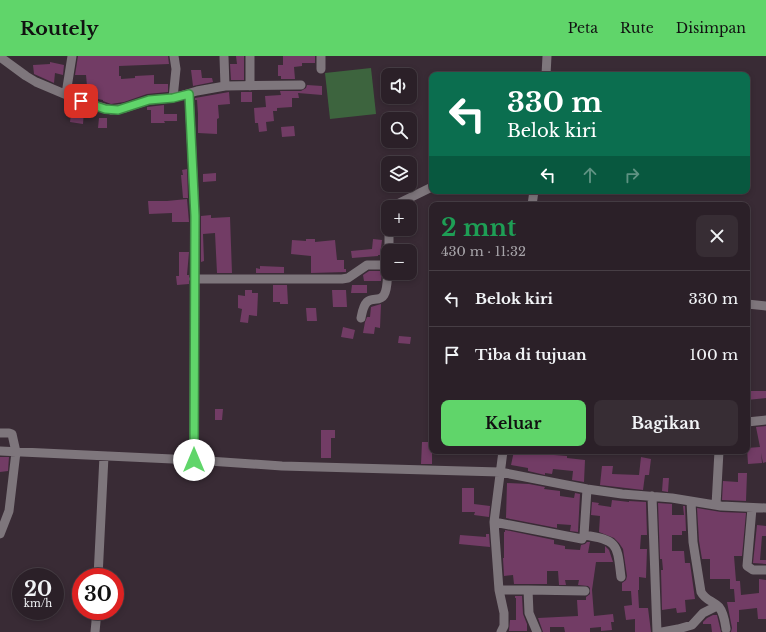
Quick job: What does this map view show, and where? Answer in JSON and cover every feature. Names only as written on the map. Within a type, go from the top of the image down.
[{"type":"street","points":[[66,94],[72,56]]},
{"type":"street","points":[[173,98],[176,69],[174,56]]},
{"type":"street","points":[[224,56],[225,86]]},
{"type":"street","points":[[250,56],[250,86]]},
{"type":"street","points":[[320,56],[322,69]]},
{"type":"street","points":[[546,72],[547,56]]},
{"type":"street","points":[[0,58],[26,76],[81,101],[111,110],[125,108],[149,100],[173,98],[197,91],[225,86],[301,85]]},
{"type":"street","points":[[189,94],[194,192],[194,460]]},
{"type":"street","points":[[405,200],[429,188]]},
{"type":"street","points":[[194,279],[342,280],[348,278],[367,265],[381,265]]},
{"type":"street","points":[[361,318],[365,304],[371,300],[380,299],[383,296],[387,280]]},
{"type":"street","points":[[750,304],[766,306]]},
{"type":"street","points":[[750,422],[766,420]]},
{"type":"street","points":[[0,433],[12,434],[16,452],[9,511],[0,534]]},
{"type":"street","points":[[0,451],[194,460],[282,466],[500,472],[587,488],[716,505],[766,508]]},
{"type":"street","points":[[501,632],[504,626],[504,613],[499,590],[494,522],[503,454]]},
{"type":"street","points":[[716,505],[718,454]]},
{"type":"street","points":[[98,568],[104,456]]},
{"type":"street","points":[[494,522],[580,539],[583,538],[587,488]]},
{"type":"street","points":[[652,496],[656,632]]},
{"type":"street","points":[[690,501],[692,542],[701,592],[707,599],[718,606],[726,629]]},
{"type":"street","points":[[752,508],[747,566],[752,570],[766,570]]},
{"type":"street","points":[[584,535],[604,539],[611,542],[616,547],[621,577]]},
{"type":"street","points":[[499,590],[586,591]]},
{"type":"street","points":[[528,590],[529,613],[536,632]]},
{"type":"street","points":[[662,632],[692,625],[703,613],[718,606]]},
{"type":"street","points":[[95,632],[96,620]]},
{"type":"green space","points":[[371,68],[376,114],[330,119],[325,73]]},
{"type":"building","points":[[78,56],[168,56],[169,64],[119,66],[119,76],[121,76],[121,79],[135,78],[135,76],[154,75],[154,84],[168,84],[168,92],[147,94],[124,102],[111,104],[103,100],[88,97],[86,75],[75,75]]},
{"type":"building","points":[[236,56],[244,56],[244,80],[231,80],[230,64],[237,64]]},
{"type":"building","points":[[283,56],[315,56],[315,63],[302,63],[302,66],[294,67],[295,79],[281,79],[281,76],[278,76],[278,65],[283,65]]},
{"type":"building","points":[[50,62],[64,65],[63,75],[55,73],[54,83],[34,74],[33,65],[50,64]]},
{"type":"building","points":[[191,70],[201,70],[202,78],[212,78],[213,82],[193,86]]},
{"type":"building","points":[[307,85],[322,86],[322,95],[298,93],[299,98],[292,98],[292,107],[277,108],[277,111],[273,111],[274,121],[266,122],[267,131],[259,132],[258,123],[255,123],[254,108],[266,107],[265,96],[281,95],[280,91],[301,91],[306,88]]},
{"type":"building","points":[[229,92],[230,104],[218,105],[219,118],[217,119],[217,134],[198,133],[197,100],[195,100],[195,98]]},
{"type":"building","points":[[241,92],[252,92],[252,102],[241,102]]},
{"type":"building","points":[[164,105],[164,114],[177,114],[177,121],[151,123],[151,110],[147,110],[147,107]]},
{"type":"building","points":[[76,110],[84,111],[83,124],[70,122],[71,114],[76,115]]},
{"type":"building","points":[[99,118],[107,118],[107,128],[98,128]]},
{"type":"building","points":[[294,126],[295,136],[282,137],[281,127]]},
{"type":"building","points":[[187,169],[188,198],[183,198],[181,175],[183,175],[182,170]]},
{"type":"building","points":[[216,173],[216,181],[203,182],[203,174]]},
{"type":"building","points":[[187,199],[189,222],[172,222],[172,213],[149,214],[148,201]]},
{"type":"building","points":[[211,215],[211,218],[230,217],[232,273],[217,273],[215,233],[203,234],[204,261],[201,262],[201,216]]},
{"type":"building","points":[[306,239],[315,239],[315,242],[335,240],[337,260],[344,260],[344,269],[346,269],[346,272],[311,273],[311,256],[291,254],[292,240],[306,241]]},
{"type":"building","points":[[373,239],[382,240],[380,255],[352,258],[351,251],[372,249]]},
{"type":"building","points":[[179,252],[189,252],[187,275],[189,275],[189,284],[177,285],[176,276],[179,276]]},
{"type":"building","points":[[260,266],[284,267],[284,273],[256,273],[256,268],[260,269]]},
{"type":"building","points":[[369,271],[381,271],[381,281],[364,281],[363,275]]},
{"type":"building","points":[[273,285],[287,285],[288,304],[273,302]]},
{"type":"building","points":[[352,285],[367,285],[367,293],[351,293]]},
{"type":"building","points":[[245,290],[252,290],[252,293],[258,293],[257,316],[249,315],[248,323],[240,322],[242,309],[238,308],[238,295],[245,296]]},
{"type":"building","points":[[332,290],[346,290],[347,307],[333,307]]},
{"type":"building","points":[[381,304],[380,328],[375,327],[374,334],[363,333],[367,317],[370,317],[371,307]]},
{"type":"building","points":[[306,308],[316,308],[317,321],[307,321]]},
{"type":"building","points":[[343,327],[355,330],[353,339],[341,337]]},
{"type":"building","points":[[399,336],[411,337],[410,344],[398,343]]},
{"type":"building","points":[[750,391],[766,391],[766,398],[750,400]]},
{"type":"building","points":[[215,409],[223,409],[222,420],[215,420]]},
{"type":"building","points":[[766,426],[766,462],[763,463],[761,453],[762,463],[748,464],[747,454],[750,454],[750,448],[760,447],[756,427]]},
{"type":"building","points":[[321,430],[335,430],[335,438],[331,438],[331,458],[321,458]]},
{"type":"building","points":[[422,442],[429,442],[429,454],[432,454],[432,464],[421,464]]},
{"type":"building","points":[[513,454],[567,456],[567,458],[585,460],[584,482],[572,480],[573,471],[553,469],[552,474],[545,473],[545,475],[528,471],[528,468],[511,465]]},
{"type":"building","points":[[0,457],[9,457],[8,471],[0,472]]},
{"type":"building","points":[[641,457],[651,459],[649,475],[645,475],[643,490],[600,485],[602,466],[613,466],[612,474],[639,475]]},
{"type":"building","points":[[738,473],[747,473],[746,501],[722,500],[723,481],[738,482]]},
{"type":"building","points":[[663,478],[669,478],[668,492],[662,491]]},
{"type":"building","points":[[507,483],[529,484],[545,487],[544,489],[560,491],[560,496],[574,498],[575,493],[580,494],[578,532],[570,531],[571,525],[557,524],[557,528],[506,518]]},
{"type":"building","points":[[462,488],[474,488],[474,504],[490,506],[489,517],[474,515],[475,512],[462,512]]},
{"type":"building","points":[[612,500],[646,502],[647,535],[641,535],[640,549],[647,549],[646,578],[639,577],[638,590],[639,608],[648,608],[651,632],[635,632],[635,619],[626,620],[624,606],[632,605],[631,591],[622,591],[622,583],[626,580],[627,576],[623,549],[614,538],[599,532],[600,516],[591,515],[592,502],[599,503],[598,505],[611,507]]},
{"type":"building","points":[[658,503],[672,504],[672,515],[684,515],[683,506],[685,506],[686,531],[682,531],[682,535],[672,535],[672,551],[684,551],[685,563],[690,563],[695,599],[685,600],[686,612],[677,613],[676,608],[662,610],[661,570],[663,570],[662,559],[660,559]]},
{"type":"building","points":[[697,508],[721,512],[746,513],[742,556],[734,556],[736,581],[740,581],[741,595],[759,593],[759,579],[766,580],[766,619],[758,619],[757,608],[739,610],[737,632],[731,632],[732,628],[727,602],[735,602],[734,589],[730,589],[730,579],[710,579],[710,559],[702,559],[699,541]]},
{"type":"building","points":[[757,525],[766,526],[766,536],[762,536],[760,560],[766,560],[766,564],[753,563]]},
{"type":"building","points":[[505,530],[554,540],[554,544],[565,546],[565,549],[580,550],[581,545],[590,542],[588,553],[605,553],[605,546],[609,550],[613,562],[596,562],[592,590],[594,616],[613,614],[614,622],[611,622],[612,630],[601,631],[601,627],[590,628],[590,632],[565,632],[564,627],[550,627],[550,632],[543,632],[538,618],[578,616],[577,600],[586,600],[586,597],[590,594],[590,588],[588,586],[578,585],[579,580],[565,580],[566,585],[559,585],[558,571],[547,571],[547,584],[514,584],[513,575],[504,576],[503,558]]},
{"type":"building","points":[[486,534],[489,534],[490,547],[459,544],[460,535],[486,537]]},
{"type":"building","points":[[515,596],[522,596],[523,614],[527,624],[527,631],[509,631],[510,620],[516,620]]},
{"type":"building","points":[[717,615],[721,632],[712,632],[711,624],[703,624],[707,618]]},
{"type":"route","points":[[81,101],[105,109],[118,110],[149,100],[173,98],[189,94],[195,216],[194,460]]}]
